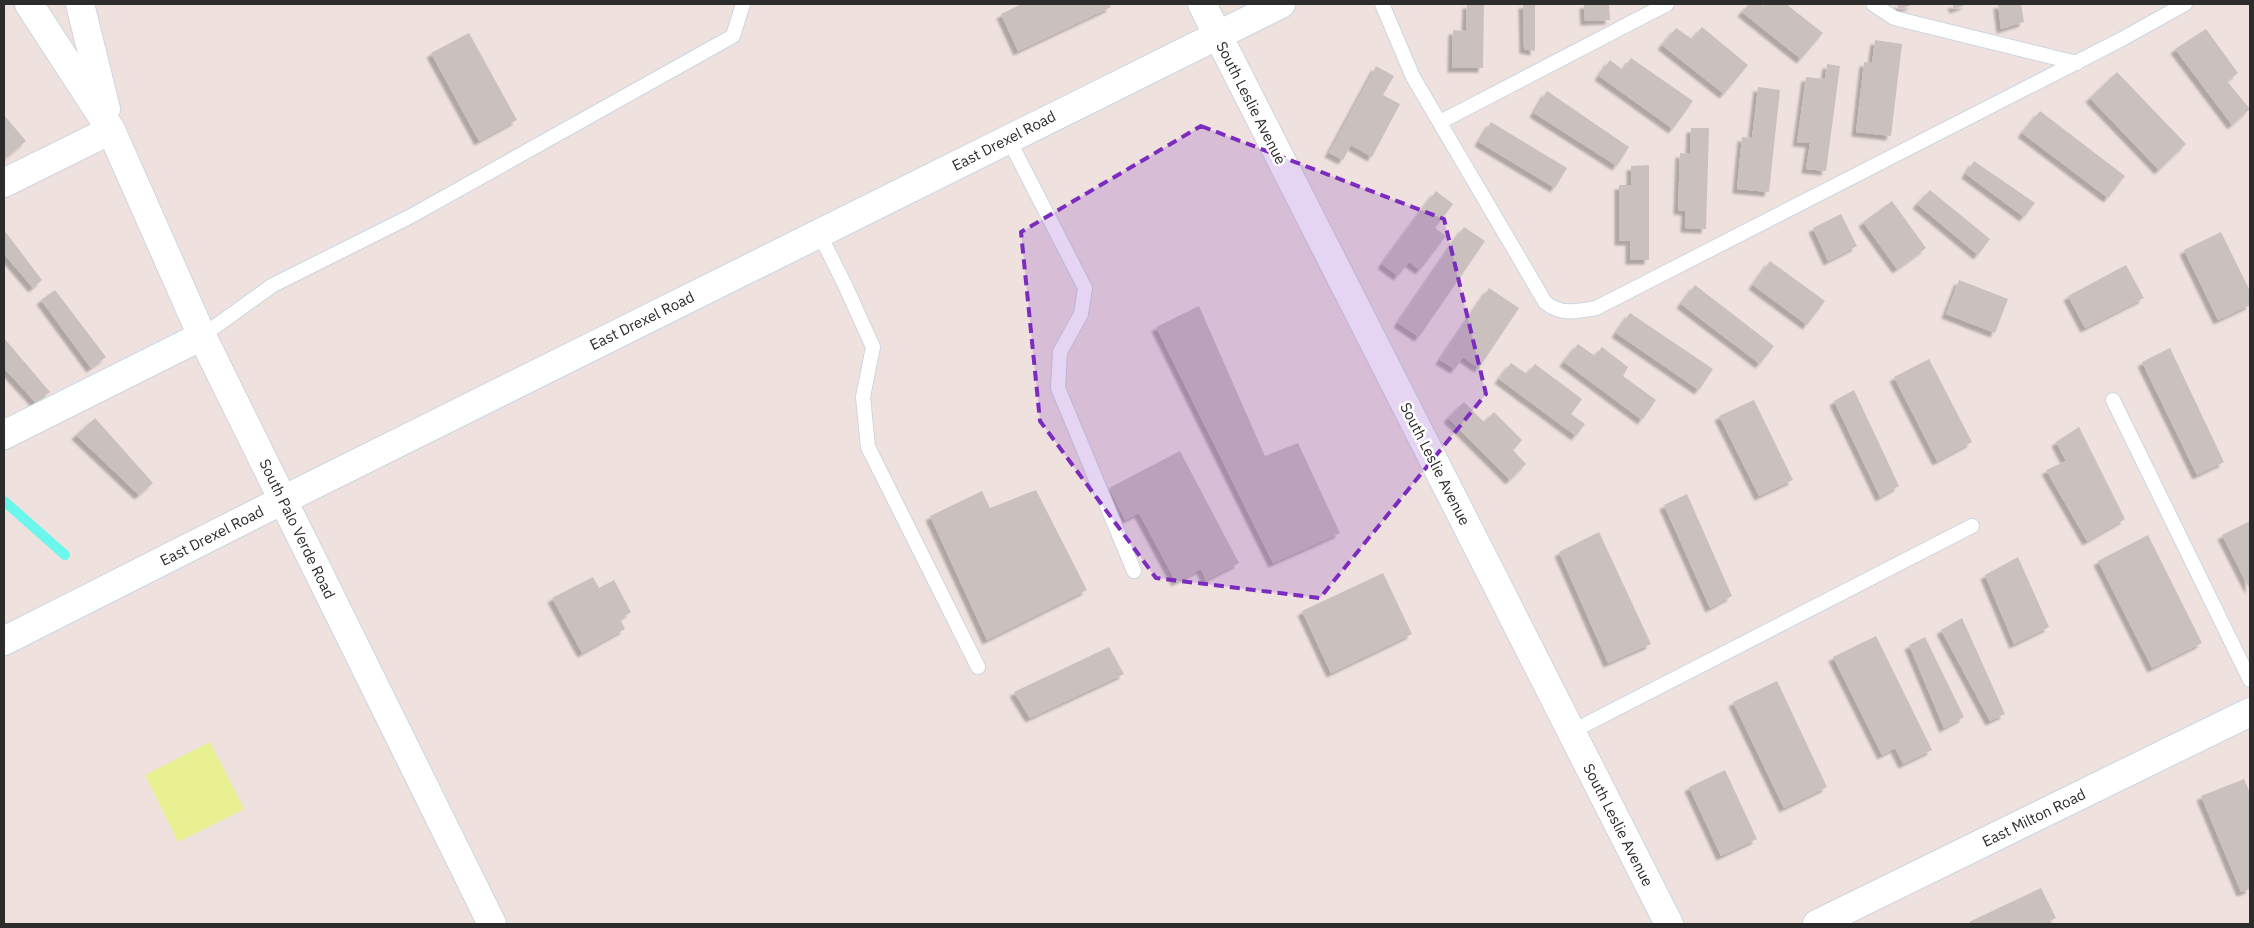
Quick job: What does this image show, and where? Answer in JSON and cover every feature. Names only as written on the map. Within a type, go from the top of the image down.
[{"type":"street","name":"South Palo Verde Road","points":[[29,4],[111,130],[202,336],[492,924]]},
{"type":"street","name":"South Palo Verde Road","points":[[80,4],[111,130]]},
{"type":"street","name":"South Leslie Avenue","points":[[1202,4],[1216,35],[1669,924]]},
{"type":"street","name":"East Drexel Road","points":[[4,641],[1008,138],[1281,4]]},
{"type":"street","points":[[4,183],[111,130]]},
{"type":"street","points":[[4,436],[202,336]]},
{"type":"street","name":"East Milton Road","points":[[1817,924],[2250,712]]},
{"type":"lane","points":[[202,336],[273,285],[411,216],[733,36],[743,4]]},
{"type":"lane","points":[[1382,4],[1413,77],[1546,302],[1554,309],[1566,312],[1596,308],[2077,62],[2185,4]]},
{"type":"lane","points":[[1440,122],[1667,4]]},
{"type":"lane","points":[[1873,4],[1894,18],[2077,62]]},
{"type":"lane","points":[[1008,138],[1085,288],[1081,314],[1060,352],[1058,388],[1134,571]]},
{"type":"lane","points":[[819,233],[873,347],[863,397],[868,446],[978,667]]},
{"type":"lane","points":[[2113,400],[2250,680]]},
{"type":"lane","points":[[1571,732],[1972,526]]},
{"type":"highlighted area","points":[[1201,126],[1444,219],[1486,394],[1320,598],[1156,578],[1040,421],[1021,232]]},
{"type":"green space","points":[[210,742],[244,809],[178,842],[145,775]]},
{"type":"building","points":[[1022,4],[1109,4],[1111,7],[1018,51],[1001,14]]},
{"type":"building","points":[[1467,4],[1484,4],[1483,68],[1452,68],[1453,30],[1466,31]]},
{"type":"building","points":[[1523,4],[1535,4],[1535,51],[1524,49]]},
{"type":"building","points":[[1584,4],[1609,4],[1610,20],[1585,21]]},
{"type":"building","points":[[1749,4],[1760,4],[1763,6],[1765,4],[1786,4],[1823,33],[1801,59],[1742,12]]},
{"type":"building","points":[[1897,4],[1914,4],[1899,10]]},
{"type":"building","points":[[1952,4],[1968,4],[1954,9]]},
{"type":"building","points":[[1998,4],[2021,4],[2024,22],[2001,29]]},
{"type":"building","points":[[1702,27],[1748,65],[1724,94],[1662,45],[1676,28],[1692,39]]},
{"type":"building","points":[[2206,29],[2238,73],[2227,81],[2250,109],[2232,125],[2175,49]]},
{"type":"building","points":[[469,33],[517,120],[479,141],[431,53]]},
{"type":"building","points":[[1875,40],[1902,44],[1891,136],[1856,132],[1864,62],[1872,63]]},
{"type":"building","points":[[1631,58],[1693,101],[1673,129],[1599,76],[1610,60],[1623,70]]},
{"type":"building","points":[[1827,64],[1840,66],[1826,171],[1806,169],[1810,143],[1797,142],[1806,77],[1825,79]]},
{"type":"building","points":[[1376,66],[1394,76],[1383,95],[1400,104],[1372,157],[1351,145],[1343,160],[1329,153]]},
{"type":"building","points":[[2117,72],[2186,144],[2159,170],[2090,98]]},
{"type":"building","points":[[1758,87],[1780,90],[1769,192],[1737,189],[1742,137],[1752,138]]},
{"type":"building","points":[[1547,91],[1629,147],[1617,166],[1534,113]]},
{"type":"building","points":[[2040,111],[2125,176],[2108,198],[2022,133]]},
{"type":"building","points":[[4,115],[26,141],[4,159]]},
{"type":"building","points":[[1491,122],[1567,168],[1555,188],[1479,142]]},
{"type":"building","points":[[1691,128],[1709,128],[1706,229],[1685,228],[1686,211],[1678,210],[1680,153],[1690,154]]},
{"type":"building","points":[[1974,161],[2035,203],[2024,217],[1966,174]]},
{"type":"building","points":[[1649,165],[1649,260],[1630,260],[1630,241],[1619,241],[1619,185],[1631,185],[1631,166]]},
{"type":"building","points":[[1930,190],[1990,239],[1978,255],[1917,204]]},
{"type":"building","points":[[1436,191],[1453,204],[1435,228],[1446,236],[1420,270],[1409,262],[1398,276],[1382,264]]},
{"type":"building","points":[[1892,201],[1926,248],[1897,269],[1863,222]]},
{"type":"building","points":[[1841,214],[1857,246],[1828,261],[1813,228]]},
{"type":"building","points":[[1464,227],[1485,241],[1419,337],[1398,323]]},
{"type":"building","points":[[4,230],[42,280],[33,288],[4,254]]},
{"type":"building","points":[[2221,232],[2250,291],[2250,305],[2218,320],[2184,250]]},
{"type":"building","points":[[1770,261],[1825,301],[1807,325],[1753,285]]},
{"type":"building","points":[[2126,265],[2144,298],[2085,328],[2068,296]]},
{"type":"building","points":[[1959,280],[2008,299],[1995,333],[1946,314]]},
{"type":"building","points":[[1695,285],[1774,346],[1760,364],[1681,304]]},
{"type":"building","points":[[1489,288],[1519,308],[1479,368],[1463,357],[1455,369],[1440,360]]},
{"type":"building","points":[[55,290],[106,357],[91,368],[41,300]]},
{"type":"building","points":[[1199,306],[1265,456],[1298,443],[1340,533],[1273,563],[1156,327]]},
{"type":"building","points":[[1630,313],[1713,369],[1699,390],[1616,333]]},
{"type":"building","points":[[4,338],[50,392],[36,403],[4,368]]},
{"type":"building","points":[[1578,344],[1595,356],[1602,347],[1628,367],[1623,376],[1656,400],[1642,420],[1564,362]]},
{"type":"building","points":[[2170,348],[2224,462],[2197,475],[2142,362]]},
{"type":"building","points":[[1929,359],[1972,442],[1937,461],[1894,377]]},
{"type":"building","points":[[1511,363],[1527,374],[1535,364],[1582,399],[1571,414],[1585,424],[1576,436],[1499,379]]},
{"type":"building","points":[[1854,390],[1899,486],[1880,497],[1834,401]]},
{"type":"building","points":[[1754,400],[1793,480],[1759,496],[1719,416]]},
{"type":"building","points":[[1464,402],[1484,422],[1494,412],[1522,440],[1513,450],[1526,464],[1510,480],[1448,418]]},
{"type":"building","points":[[95,418],[153,483],[139,495],[76,435]]},
{"type":"building","points":[[2079,427],[2125,519],[2087,541],[2046,470],[2066,461],[2056,442]]},
{"type":"building","points":[[1180,451],[1239,563],[1206,580],[1201,569],[1176,582],[1139,513],[1125,520],[1109,488]]},
{"type":"building","points":[[1036,490],[1087,590],[987,640],[930,516],[982,491],[990,508]]},
{"type":"building","points":[[1687,494],[1732,596],[1710,608],[1664,505]]},
{"type":"building","points":[[2250,521],[2250,590],[2222,535]]},
{"type":"building","points":[[1599,532],[1651,644],[1608,663],[1559,552]]},
{"type":"building","points":[[2148,535],[2202,643],[2152,668],[2098,561]]},
{"type":"building","points":[[2018,557],[2049,627],[2014,644],[1985,575]]},
{"type":"building","points":[[1383,573],[1412,634],[1331,673],[1302,611]]},
{"type":"building","points":[[593,577],[599,588],[614,580],[631,612],[620,619],[625,629],[582,653],[552,598]]},
{"type":"building","points":[[1962,618],[2005,714],[1990,721],[1941,630]]},
{"type":"building","points":[[1876,636],[1932,750],[1903,764],[1895,748],[1882,755],[1833,657]]},
{"type":"building","points":[[1925,637],[1964,717],[1944,728],[1909,645]]},
{"type":"building","points":[[1109,647],[1124,674],[1030,718],[1014,692]]},
{"type":"building","points":[[1777,681],[1827,787],[1784,808],[1733,702]]},
{"type":"building","points":[[1725,770],[1757,839],[1721,856],[1689,787]]},
{"type":"building","points":[[2244,779],[2250,793],[2250,889],[2241,892],[2201,796]]},
{"type":"building","points":[[2041,888],[2056,918],[2043,924],[1970,924],[1969,922]]},
{"type":"waterway","points":[[4,501],[65,555]]}]
